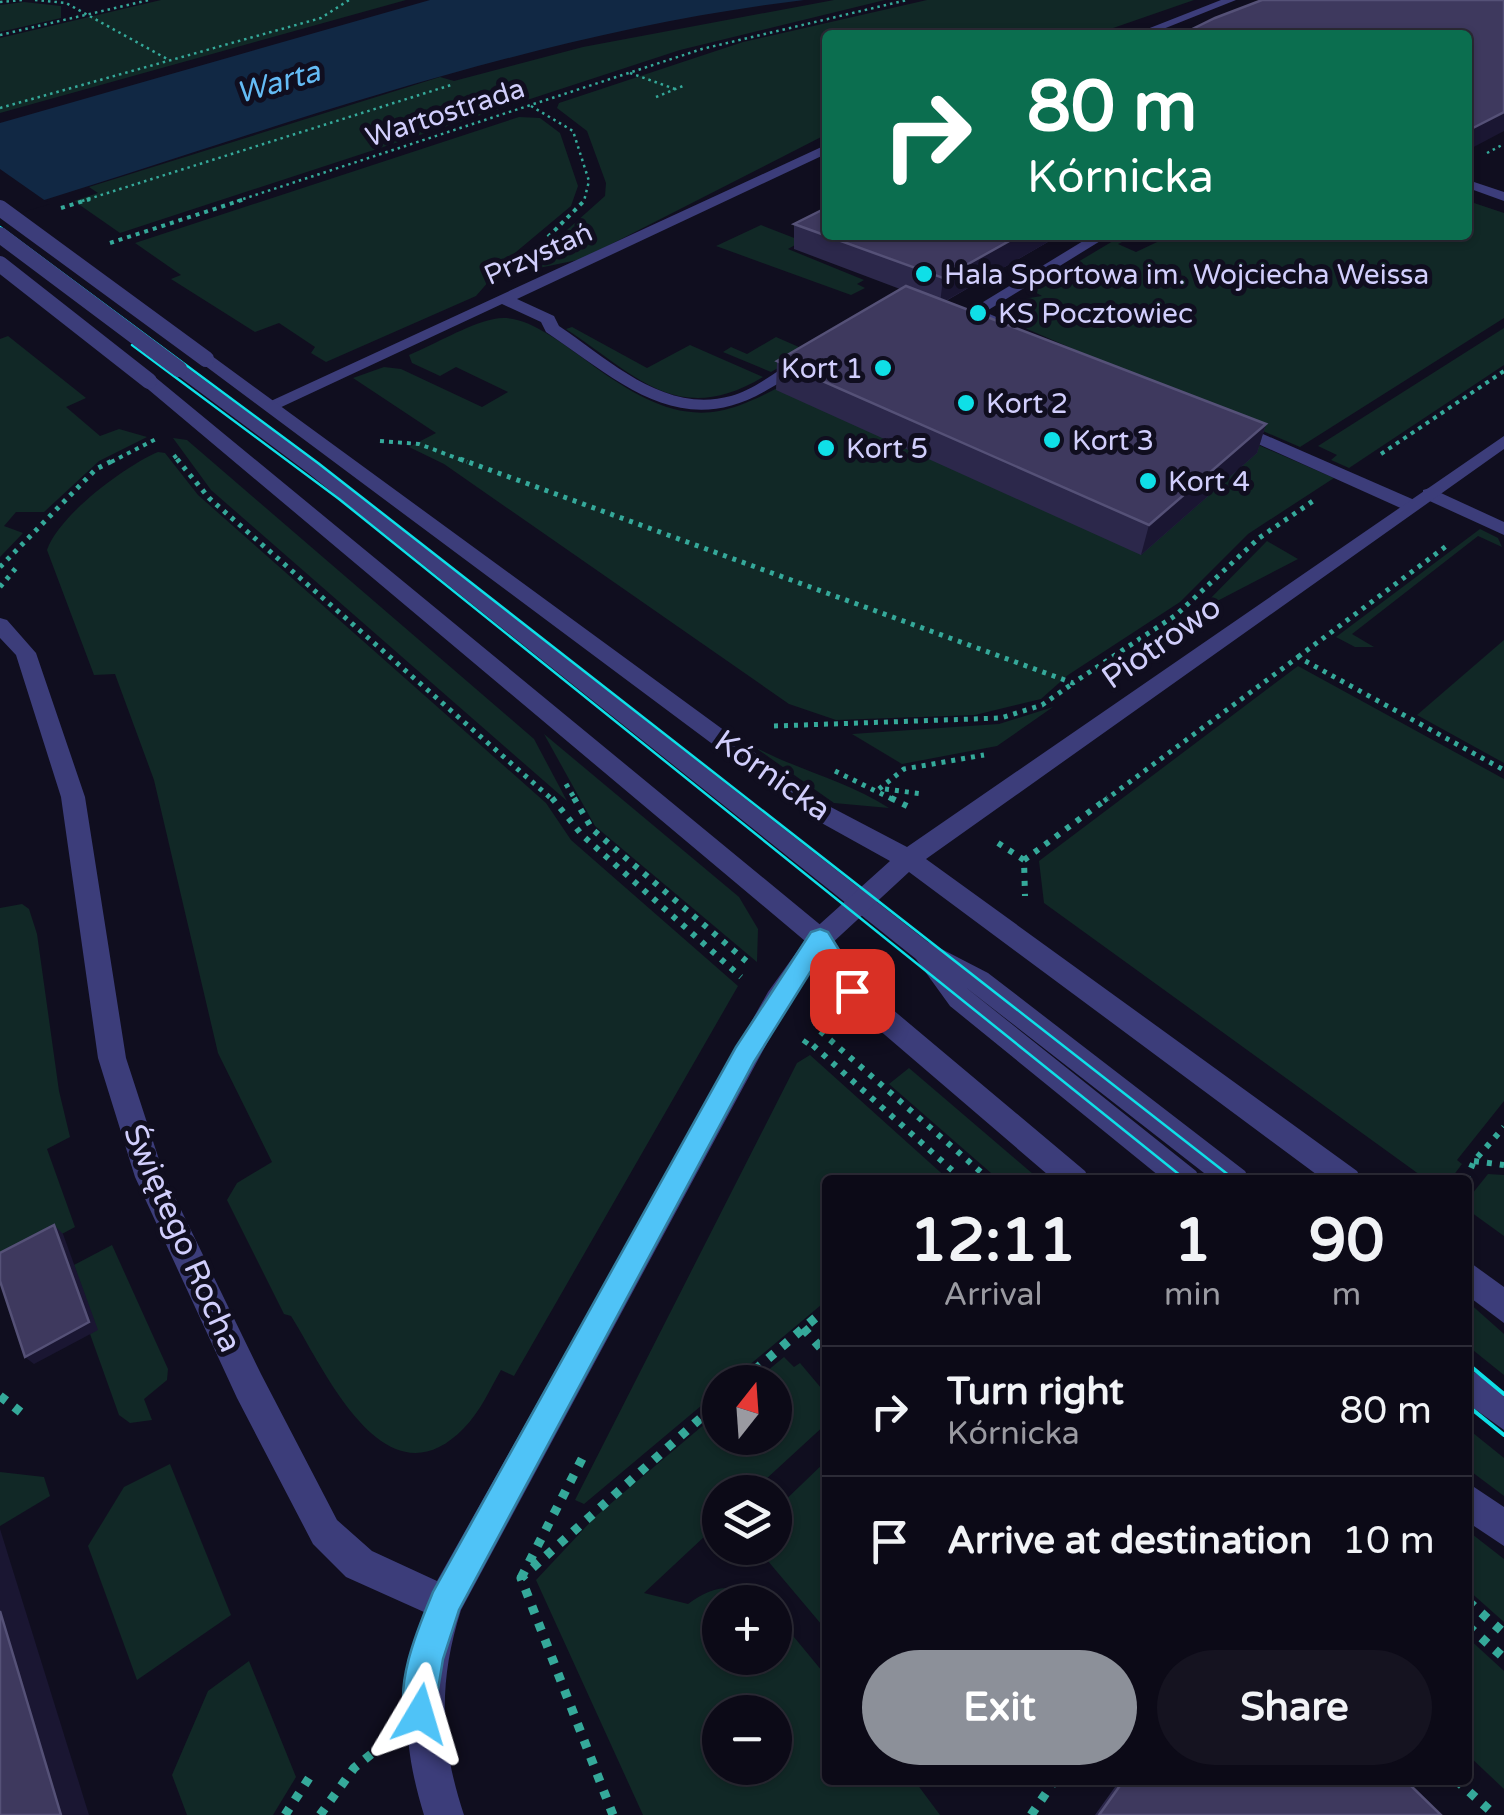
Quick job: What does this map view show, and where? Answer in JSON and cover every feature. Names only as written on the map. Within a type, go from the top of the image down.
[{"type":"street","points":[[1151,30],[1232,0]]},
{"type":"street","name":"Przystań","points":[[269,406],[822,151]]},
{"type":"street","points":[[1472,185],[1504,197]]},
{"type":"street","name":"Kórnicka","points":[[0,208],[817,810],[908,859],[1340,1175]]},
{"type":"street","points":[[0,235],[329,481],[919,949],[978,981],[1229,1175]]},
{"type":"street","points":[[1018,332],[967,313],[1095,240]]},
{"type":"street","points":[[0,264],[149,381],[820,938],[852,991],[1068,1175]]},
{"type":"street","points":[[498,300],[548,319],[552,329],[658,399],[688,407],[738,400],[827,347]]},
{"type":"street","points":[[1210,416],[1412,506]]},
{"type":"street","name":"Piotrowo","points":[[438,1812],[424,1757],[420,1714],[426,1659],[444,1603],[745,1054],[820,938],[908,859],[1504,441]]},
{"type":"street","points":[[1430,494],[1504,529]]},
{"type":"street","name":"Świętego Rocha","points":[[0,626],[26,653],[73,798],[112,1058],[150,1177],[254,1396],[325,1532],[359,1564],[444,1603]]},
{"type":"street","points":[[919,949],[959,998],[1180,1175]]},
{"type":"street","points":[[1472,1280],[1504,1308]]},
{"type":"street","points":[[1472,1387],[1504,1413]]},
{"type":"street","points":[[1472,1503],[1504,1529]]},
{"type":"path","points":[[0,2],[23,0]]},
{"type":"path","points":[[35,0],[66,3],[169,60]]},
{"type":"path","points":[[0,36],[149,0]]},
{"type":"path","points":[[0,108],[321,18],[349,0]]},
{"type":"path","name":"Wartostrada","points":[[109,244],[739,38],[907,0]]},
{"type":"path","points":[[629,73],[675,89]]},
{"type":"path","points":[[55,210],[451,85]]},
{"type":"path","points":[[656,97],[683,86]]},
{"type":"path","points":[[498,300],[495,286],[582,208],[592,192],[573,131],[560,119],[530,106]]},
{"type":"path","points":[[351,108],[363,113]]},
{"type":"path","points":[[150,426],[209,498],[552,798],[582,835],[742,978]]},
{"type":"path","points":[[0,567],[96,470],[172,432]]},
{"type":"path","points":[[372,440],[419,444],[1073,683]]},
{"type":"path","points":[[1024,860],[1482,519]]},
{"type":"path","points":[[0,587],[16,568]]},
{"type":"path","points":[[762,726],[1001,718],[1042,705],[1176,615]]},
{"type":"path","points":[[1298,657],[1504,770]]},
{"type":"path","points":[[923,794],[878,789],[904,769],[939,761],[1070,746]]},
{"type":"path","points":[[989,837],[1024,860]]},
{"type":"path","points":[[1024,860],[1025,905]]},
{"type":"path","points":[[816,1022],[820,1031],[984,1175]]},
{"type":"path","points":[[807,1040],[957,1175]]},
{"type":"path","points":[[1468,1175],[1474,1162],[1504,1128]]},
{"type":"path","points":[[1474,1162],[1504,1165]]},
{"type":"path","points":[[761,1365],[822,1313]]},
{"type":"path","points":[[803,1328],[822,1349]]},
{"type":"path","points":[[0,1396],[27,1417]]},
{"type":"path","points":[[612,1815],[521,1578],[702,1417]]},
{"type":"path","points":[[1472,1604],[1504,1633]]},
{"type":"path","points":[[1472,1630],[1504,1658]]},
{"type":"path","points":[[320,1815],[354,1768],[420,1714]]},
{"type":"path","points":[[285,1815],[313,1772]]},
{"type":"path","points":[[1032,1815],[1052,1785]]},
{"type":"path","points":[[1462,1785],[1495,1815]]},
{"type":"green space","points":[[161,0],[406,0],[0,113],[0,38]]},
{"type":"green space","points":[[834,0],[885,0],[680,50],[120,233],[74,201],[98,193],[89,187],[440,77],[454,81],[583,47]]},
{"type":"green space","points":[[927,0],[1194,0],[1107,30],[822,30],[822,137],[582,259],[520,272],[605,196],[606,183],[587,131],[557,108],[559,103],[743,42]]},
{"type":"green space","points":[[24,2],[61,6],[61,18],[0,32],[0,5]]},
{"type":"green space","points":[[519,117],[540,118],[560,133],[578,186],[571,206],[510,257],[476,296],[326,362],[311,353],[315,347],[279,323],[255,332],[171,279],[181,275],[135,243]]},
{"type":"green space","points":[[1472,202],[1504,213],[1504,318],[1300,447],[1027,329],[1011,313],[1016,300],[1042,296],[1031,290],[1115,240],[1126,240],[1118,244],[1136,252],[1161,240],[1472,240]]},
{"type":"green space","points":[[761,225],[802,241],[788,249],[864,280],[857,284],[865,288],[851,295],[716,246]]},
{"type":"green space","points":[[905,308],[1190,415],[1334,478],[1248,534],[1180,602],[1068,675],[1041,699],[975,715],[836,720],[789,704],[444,464],[409,447],[436,433],[353,378],[384,367],[401,369],[482,407],[508,392],[456,367],[440,376],[412,363],[409,355],[483,322],[517,320],[542,330],[653,402],[685,411],[719,411],[788,382]]},
{"type":"green space","points":[[572,327],[647,368],[690,345],[763,377],[733,392],[706,398],[682,397],[637,378],[566,329]]},
{"type":"green space","points":[[1504,328],[1504,365],[1349,468],[1331,460],[1337,455],[1318,446]]},
{"type":"green space","points":[[8,336],[86,398],[66,407],[100,436],[119,429],[147,437],[99,461],[44,512],[16,512],[4,526],[23,533],[0,557],[0,339]]},
{"type":"green space","points":[[776,337],[808,351],[771,372],[723,352],[731,347],[747,354]]},
{"type":"green space","points":[[173,438],[187,440],[534,739],[567,801],[211,490]]},
{"type":"green space","points":[[158,452],[165,453],[198,495],[546,803],[571,840],[738,986],[514,1376],[501,1370],[470,1422],[435,1449],[408,1452],[383,1442],[360,1422],[339,1396],[291,1316],[284,1314],[227,1200],[237,1183],[272,1162],[218,1053],[154,780],[115,674],[94,675],[47,550],[79,507],[128,468]]},
{"type":"green space","points":[[1480,529],[1498,538],[1502,547],[1478,536],[1352,634],[1374,647],[1355,647],[1336,637]]},
{"type":"green space","points":[[1267,541],[1298,559],[1198,611]]},
{"type":"green space","points":[[1504,640],[1504,763],[1417,715]]},
{"type":"green space","points":[[1298,666],[1504,779],[1504,1101],[1457,1160],[1462,1164],[1454,1175],[1420,1175],[1044,903],[1039,861]]},
{"type":"green space","points":[[1053,707],[997,746],[902,764],[852,734],[999,724]]},
{"type":"green space","points":[[544,734],[739,897],[758,929],[757,962],[595,826]]},
{"type":"green space","points":[[753,746],[856,790],[889,808],[834,803]]},
{"type":"green space","points":[[22,904],[29,909],[37,934],[59,1091],[70,1137],[47,1149],[75,1227],[0,1267],[0,908]]},
{"type":"green space","points":[[810,1055],[943,1175],[822,1175],[822,1304],[749,1365],[702,1365],[702,1405],[584,1504],[575,1500],[797,1063]]},
{"type":"green space","points":[[909,1068],[1034,1175],[993,1175],[889,1084]]},
{"type":"green space","points":[[1488,1174],[1504,1175],[1504,1236],[1472,1213],[1472,1194]]},
{"type":"green space","points":[[112,1245],[168,1369],[167,1380],[144,1399],[152,1420],[130,1423],[119,1415],[90,1334],[97,1329],[74,1265]]},
{"type":"green space","points":[[1472,1306],[1504,1334],[1504,1375],[1472,1349]]},
{"type":"green space","points":[[784,1357],[792,1365],[774,1365]]},
{"type":"green space","points":[[800,1363],[822,1389],[822,1428],[770,1475],[702,1475],[702,1539],[644,1593],[688,1604],[702,1595],[702,1675],[792,1675],[792,1635],[822,1671],[822,1785],[918,1785],[940,1815],[643,1815],[536,1580],[596,1516],[702,1426],[702,1455],[792,1455],[792,1365]]},
{"type":"green space","points":[[1472,1432],[1504,1458],[1504,1496],[1472,1472]]},
{"type":"green space","points":[[170,1464],[231,1615],[137,1680],[88,1546],[124,1487]]},
{"type":"green space","points":[[822,1465],[822,1625],[771,1565],[792,1565],[792,1494]]},
{"type":"green space","points":[[0,1472],[44,1477],[50,1496],[0,1526]]},
{"type":"green space","points":[[1472,1534],[1504,1559],[1504,1622],[1472,1594]]},
{"type":"green space","points":[[1472,1642],[1504,1671],[1504,1789],[1472,1759]]},
{"type":"green space","points":[[249,1661],[296,1777],[273,1815],[187,1815],[172,1775],[208,1691]]},
{"type":"water","name":"Warta","points":[[430,0],[804,0],[701,15],[499,61],[298,119],[0,214],[0,123]]},
{"type":"pier","points":[[0,169],[50,204],[0,219]]},
{"type":"building","points":[[1262,0],[1504,0],[1504,112],[1472,128],[1472,30],[1190,30]]},
{"type":"building","points":[[822,210],[822,234],[794,224]]},
{"type":"building","points":[[838,240],[1011,240],[943,278]]},
{"type":"building","points":[[906,286],[1266,424],[1149,525],[777,361]]},
{"type":"building","points":[[54,1225],[89,1322],[25,1357],[0,1281],[0,1253]]},
{"type":"building","points":[[0,1611],[61,1815],[0,1815]]},
{"type":"building","points":[[1120,1785],[1410,1785],[1441,1815],[1099,1815]]},
{"type":"tram line","points":[[0,227],[318,463],[1229,1175]]},
{"type":"tram line","points":[[132,345],[339,499],[1180,1175]]},
{"type":"tram line","points":[[1472,1367],[1504,1394]]},
{"type":"tram line","points":[[1472,1409],[1504,1435]]},
{"type":"place","name":"Hala Sportowa im. Wojciecha Weissa","points":[[924,274]]},
{"type":"place","name":"KS Pocztowiec","points":[[978,313]]},
{"type":"place","name":"Kort 1","points":[[883,368]]},
{"type":"place","name":"Kort 2","points":[[966,403]]},
{"type":"place","name":"Kort 3","points":[[1052,440]]},
{"type":"place","name":"Kort 5","points":[[826,448]]},
{"type":"place","name":"Kort 4","points":[[1148,481]]},
{"type":"route","points":[[420,1714],[426,1659],[444,1603],[745,1054],[776,1000],[820,938],[852,991]]}]
